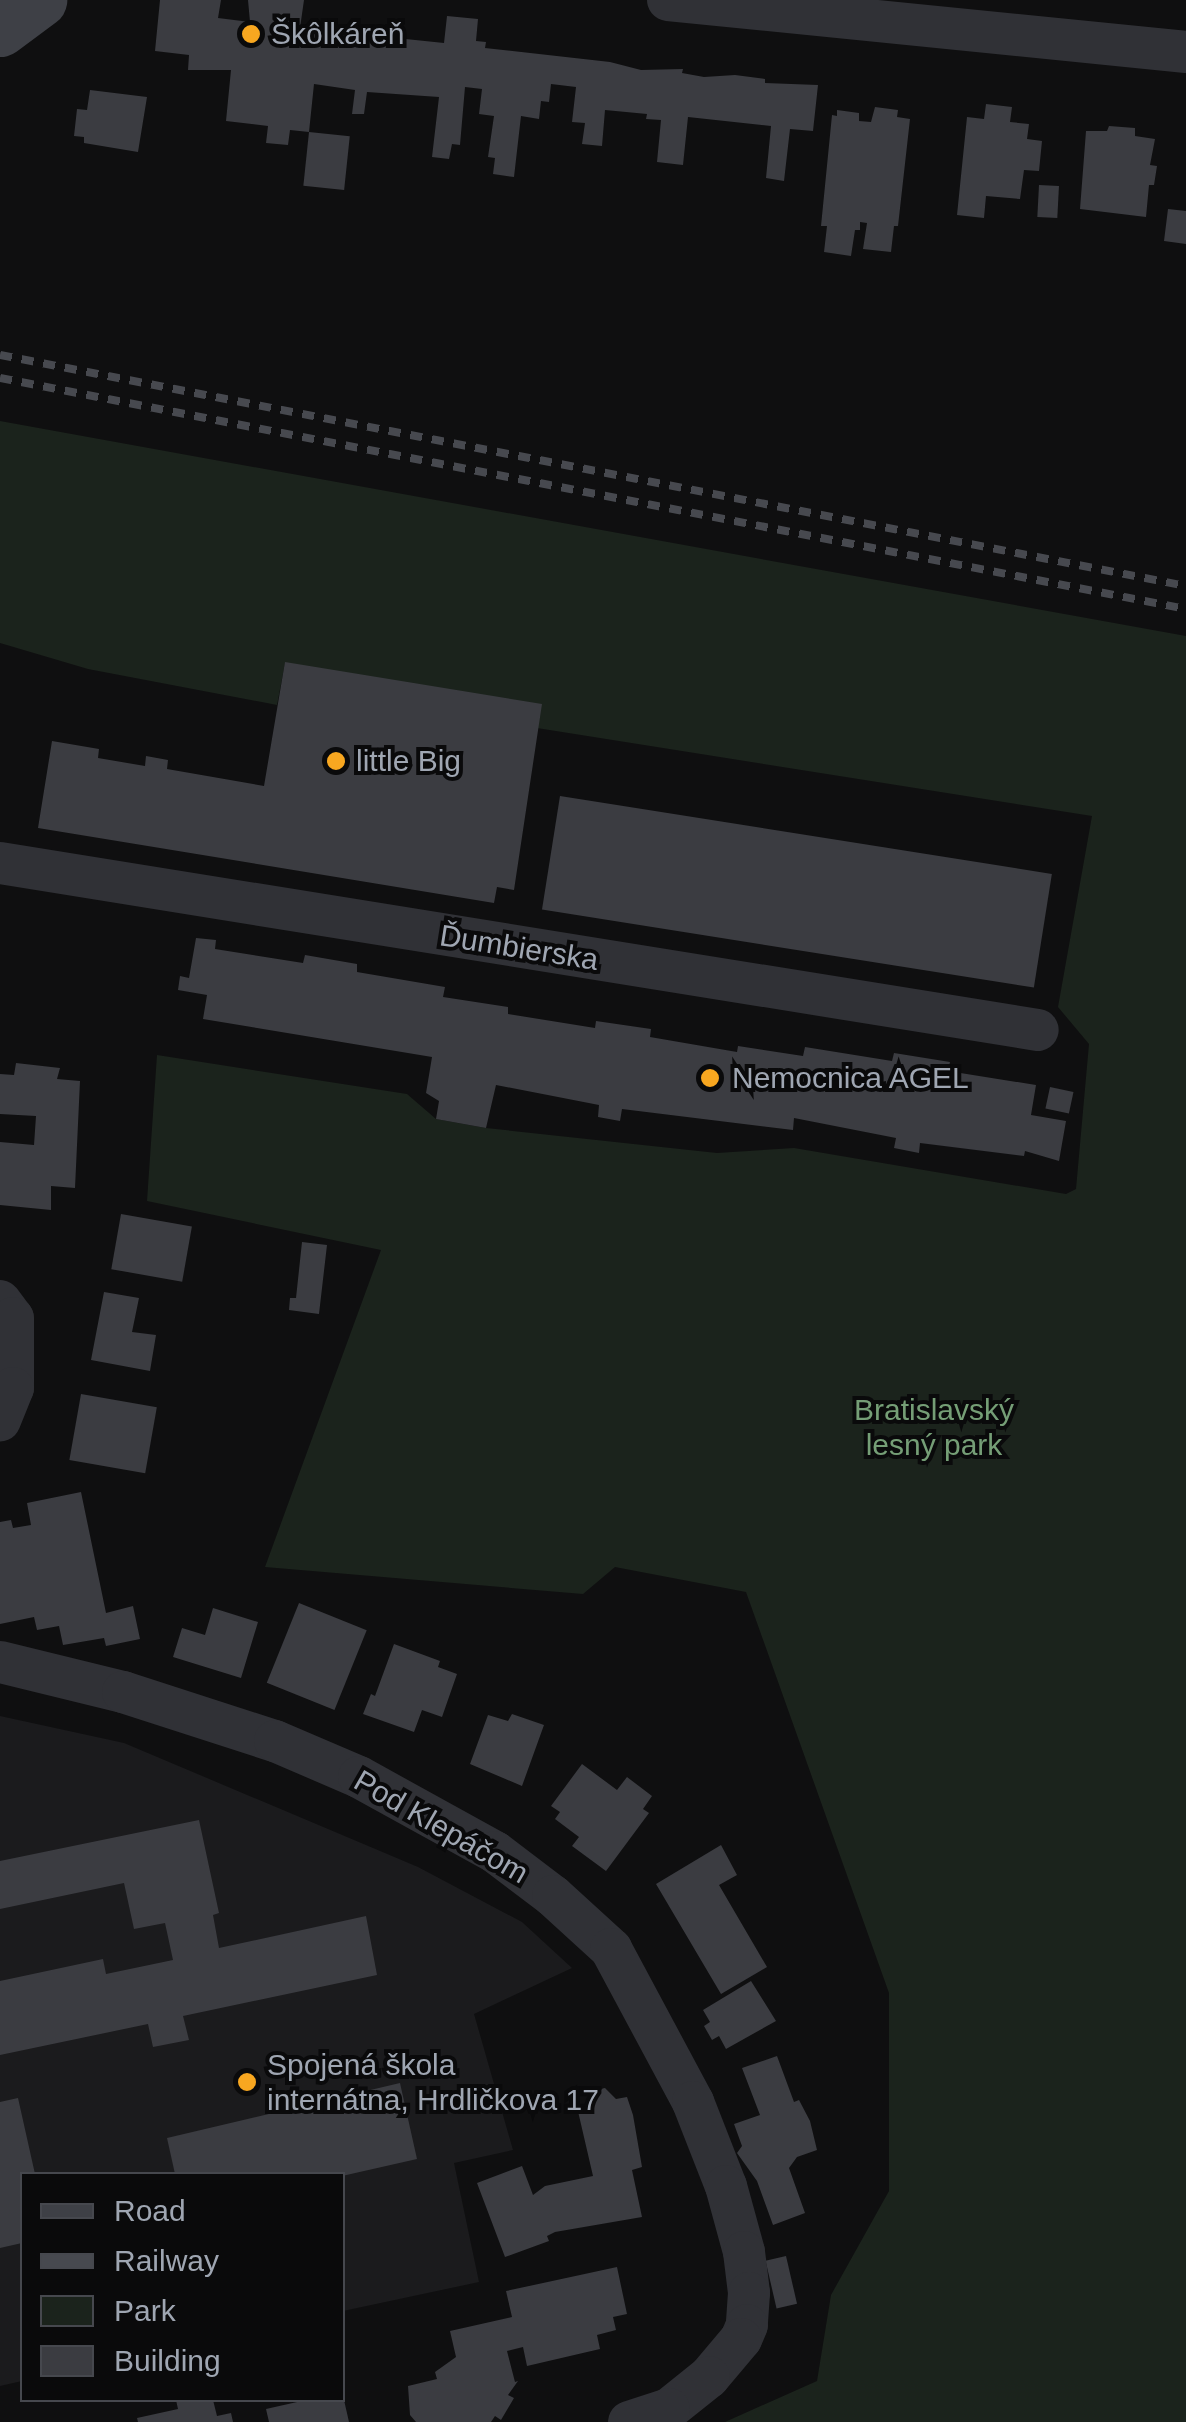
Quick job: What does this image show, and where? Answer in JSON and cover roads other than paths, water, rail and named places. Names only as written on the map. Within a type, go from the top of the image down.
[{"type":"street","points":[[668,0],[1186,52]]},
{"type":"street","name":"Ďumbierska","points":[[0,863],[1038,1030]]},
{"type":"street","points":[[0,1301],[13,1318],[13,1388],[0,1420]]},
{"type":"street","name":"Pod Klepáčom","points":[[0,1662],[123,1692],[275,1740],[359,1777],[496,1852],[578,1916],[611,1949],[693,2102],[726,2186],[744,2252],[749,2293],[747,2325],[741,2339],[709,2377],[668,2408],[630,2422]]},
{"type":"railway","points":[[0,355],[1186,586]]},
{"type":"railway","points":[[0,378],[1186,609]]},
{"type":"place","name":"Škôlkáreň","points":[[251,34]]},
{"type":"place","name":"little Big","points":[[336,761]]},
{"type":"place","name":"Nemocnica AGEL","points":[[710,1078]]},
{"type":"place","name":"Spojená škola internátna, Hrdličkova 17","points":[[247,2082]]},
{"type":"park label","name":"Bratislavský lesný park","points":[[934,1427]]}]
